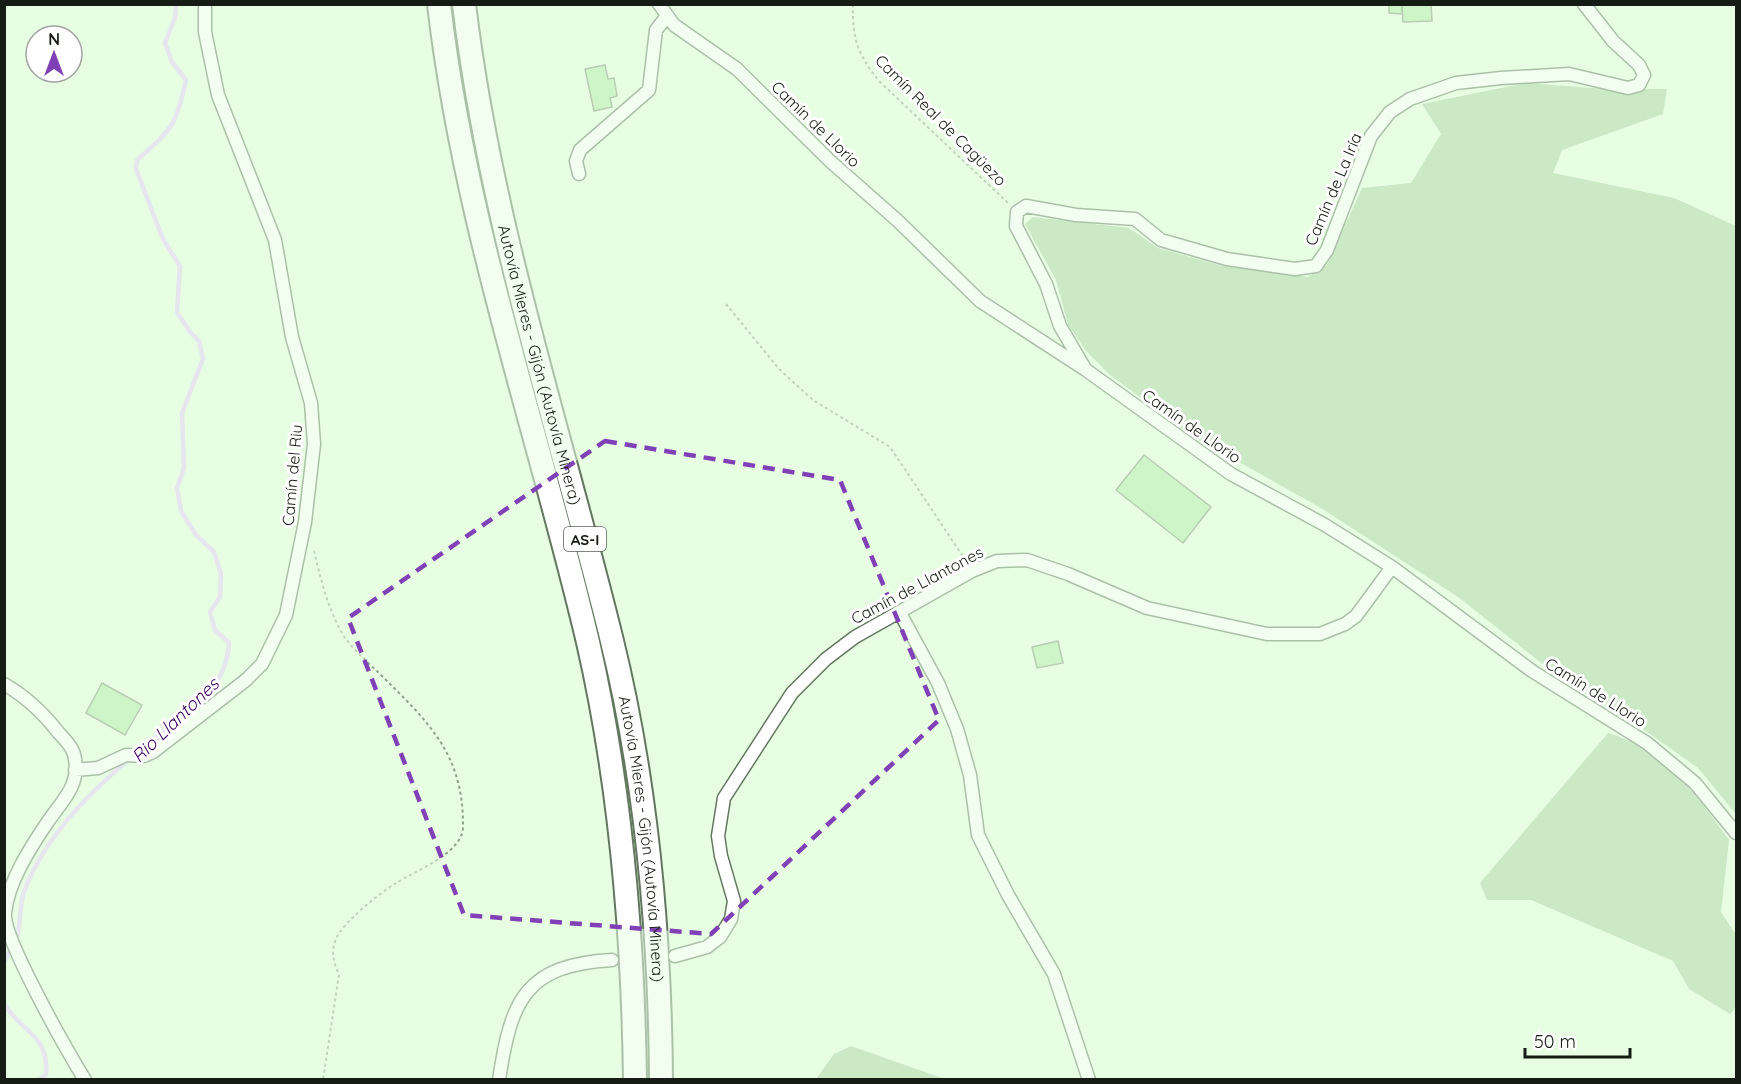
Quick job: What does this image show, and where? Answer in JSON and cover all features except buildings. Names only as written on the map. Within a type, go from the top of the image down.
[{"type":"highway","name":"Autovía Mieres - Gijón (Autovía Minera)","points":[[439,4],[464,154],[494,286],[588,644],[615,789],[632,954],[635,1080]]},
{"type":"highway","name":"Autovía Mieres - Gijón (Autovía Minera)","points":[[464,4],[488,149],[516,279],[612,639],[645,809],[659,953],[661,1080]]},
{"type":"street","name":"Camín del Riu","points":[[75,770],[98,768],[126,755],[144,756],[153,752],[246,680],[262,664],[286,615],[305,522],[314,444],[311,403],[292,337],[275,240],[218,95],[205,32],[205,4]]},
{"type":"street","name":"Camín de Llorio","points":[[659,4],[674,25],[737,69],[830,162],[898,221],[980,301],[1086,370],[1231,474],[1325,525],[1392,567],[1532,671],[1647,743],[1678,766],[1737,833]]},
{"type":"street","name":"Camín de La Iría","points":[[1017,212],[1026,206],[1076,215],[1135,219],[1161,240],[1227,259],[1295,269],[1316,266],[1327,250],[1371,136],[1390,112],[1410,99],[1456,83],[1501,78],[1569,74],[1628,88],[1639,85],[1644,75],[1639,65],[1613,41],[1584,4]]},
{"type":"street","points":[[579,174],[576,161],[580,150],[649,90],[656,30],[667,16]]},
{"type":"street","points":[[1017,212],[1016,226],[1046,285],[1060,326],[1086,370]]},
{"type":"street","name":"Camín de Llantones","points":[[675,956],[707,947],[720,937],[731,919],[734,901],[720,856],[718,836],[724,798],[792,693],[826,659],[855,637],[900,614],[972,571],[998,561],[1027,560],[1068,574],[1147,608],[1255,633],[1320,634],[1345,624],[1356,616],[1392,567]]},
{"type":"street","points":[[900,614],[938,683],[957,729],[970,775],[978,835],[1008,895],[1054,974],[1089,1080]]},
{"type":"street","points":[[4,684],[31,704],[53,725],[75,757],[71,789],[46,824],[17,875],[5,913],[9,935],[52,1023],[85,1080]]},
{"type":"street","points":[[499,1080],[506,1036],[514,1012],[527,992],[552,971],[580,962],[612,960]]},
{"type":"path","name":"Camín Real de Cagüezo","points":[[853,4],[857,51],[880,82],[1017,212]]},
{"type":"path","points":[[726,304],[779,369],[813,400],[890,447],[972,571]]},
{"type":"path","points":[[305,522],[320,575],[341,632],[355,650],[423,717],[447,748],[458,778],[464,829],[460,840],[447,854],[393,885],[347,924],[336,939],[333,963],[339,974],[323,1080]]},
{"type":"highlighted area","points":[[605,441],[840,480],[939,720],[711,934],[464,915],[348,618]]},
{"type":"green space","points":[[1526,83],[1605,89],[1667,89],[1663,114],[1562,150],[1553,173],[1674,198],[1736,226],[1736,814],[1698,768],[1633,722],[1559,677],[1458,597],[1321,508],[1194,437],[1110,375],[1087,352],[1068,325],[1056,280],[1025,224],[1033,217],[1129,228],[1158,248],[1219,265],[1308,277],[1327,265],[1362,188],[1411,183],[1441,134],[1422,104]]},
{"type":"green space","points":[[1608,733],[1646,750],[1678,776],[1729,840],[1721,912],[1736,935],[1736,1008],[1730,1014],[1689,989],[1673,961],[1531,900],[1487,900],[1480,883]]},
{"type":"green space","points":[[851,1046],[945,1079],[816,1079],[834,1054]]},
{"type":"waterway","name":"Rio Llantones","points":[[4,962],[17,937],[24,892],[34,870],[60,829],[112,774],[201,701],[212,689],[226,661],[229,643],[215,630],[210,612],[220,597],[221,574],[214,552],[196,535],[181,511],[177,488],[184,468],[182,413],[203,359],[199,341],[177,312],[180,266],[163,239],[136,169],[137,160],[171,126],[179,108],[186,80],[172,62],[165,43],[175,18],[176,4]]},
{"type":"waterway","name":"Rio Llantones","points":[[4,1003],[43,1050],[46,1074],[39,1080]]},
{"type":"tunnel","points":[[612,960],[675,956]]}]
